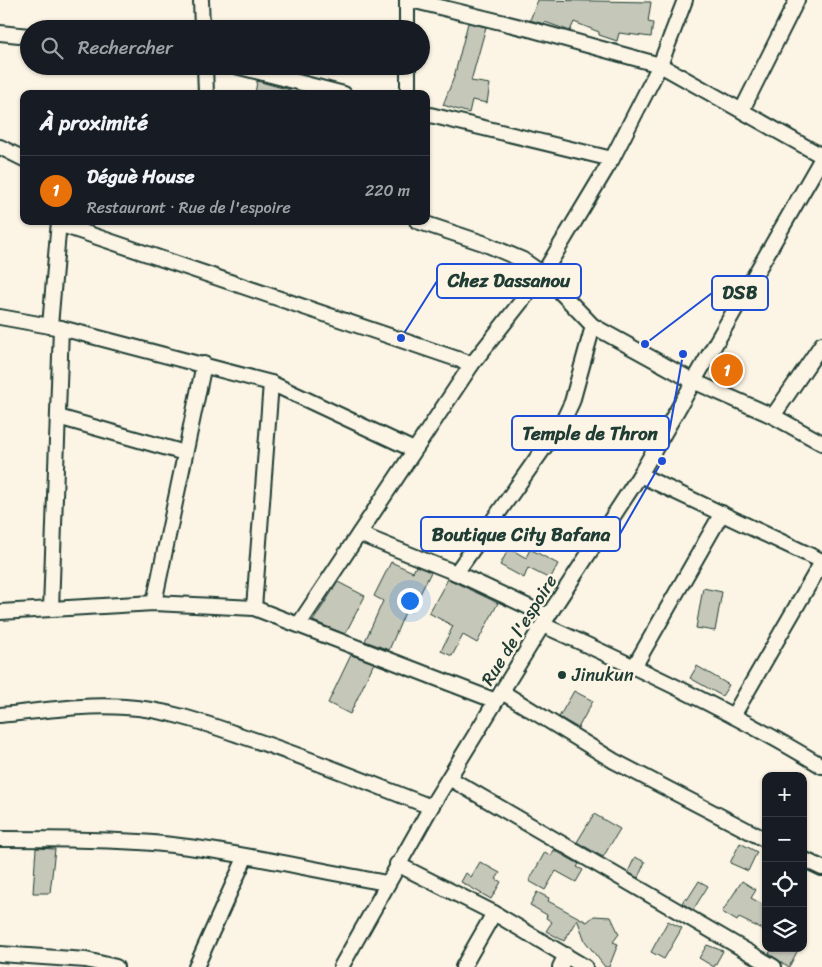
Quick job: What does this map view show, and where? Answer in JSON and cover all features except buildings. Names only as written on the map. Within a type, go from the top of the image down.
[{"type":"street","points":[[201,0],[202,20]]},
{"type":"street","points":[[407,0],[407,20]]},
{"type":"street","points":[[411,0],[534,30],[660,65],[822,157]]},
{"type":"street","points":[[300,624],[472,364],[543,274],[612,159],[660,65],[686,0]]},
{"type":"street","points":[[742,110],[797,0]]},
{"type":"street","points":[[0,33],[20,35]]},
{"type":"street","points":[[205,75],[206,90]]},
{"type":"street","points":[[271,75],[329,90]]},
{"type":"street","points":[[408,75],[408,90]]},
{"type":"street","points":[[430,115],[612,159]]},
{"type":"street","points":[[0,147],[20,157]]},
{"type":"street","name":"Rue de l'espoire","points":[[341,967],[386,883],[431,806],[546,620],[640,475],[822,157]]},
{"type":"street","points":[[51,609],[58,417],[56,327],[59,225]]},
{"type":"street","points":[[68,225],[472,364]]},
{"type":"street","points":[[429,225],[483,243],[523,260],[543,274],[593,326],[693,381],[773,416],[822,443]]},
{"type":"street","points":[[0,317],[56,327],[271,383],[414,450]]},
{"type":"street","points":[[456,574],[563,421],[572,402],[593,326]]},
{"type":"street","points":[[773,416],[822,344]]},
{"type":"street","points":[[154,602],[204,364]]},
{"type":"street","points":[[254,608],[271,383]]},
{"type":"street","points":[[58,417],[185,453]]},
{"type":"street","points":[[640,475],[822,561],[733,716]]},
{"type":"street","points":[[634,667],[722,513]]},
{"type":"street","points":[[359,534],[456,574],[820,761]]},
{"type":"street","points":[[0,612],[154,602],[254,608],[499,697],[614,761],[762,838]]},
{"type":"street","points":[[0,715],[86,706],[126,707],[162,712],[198,721],[282,749],[431,806]]},
{"type":"street","points":[[449,778],[774,967]]},
{"type":"street","points":[[0,839],[65,839],[154,844],[386,883]]},
{"type":"street","points":[[196,967],[245,858]]},
{"type":"street","points":[[807,861],[822,868]]},
{"type":"street","points":[[397,864],[494,914],[563,961],[585,967]]},
{"type":"street","points":[[463,967],[494,914]]},
{"type":"street","points":[[0,954],[116,967]]},
{"type":"place","name":"Chez Dassanou","points":[[401,338]]},
{"type":"place","name":"DSB","points":[[645,344]]},
{"type":"place","name":"Temple de Thron","points":[[683,354]]},
{"type":"place","name":"Déguè House","points":[[727,370]]},
{"type":"place","name":"Boutique City Bafana","points":[[662,461]]},
{"type":"place","name":"Jinukun","points":[[562,675]]}]
